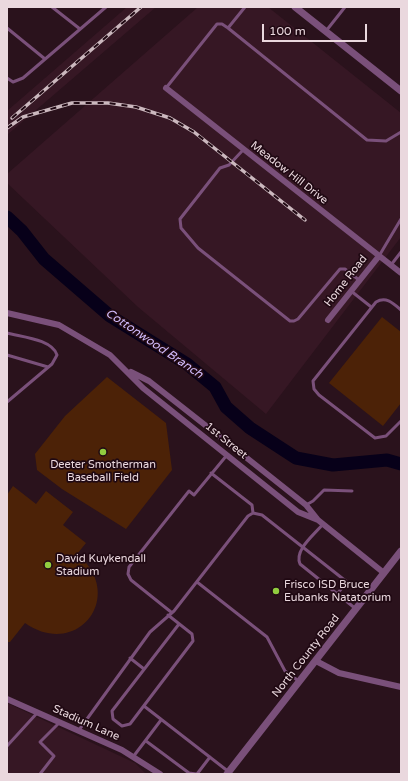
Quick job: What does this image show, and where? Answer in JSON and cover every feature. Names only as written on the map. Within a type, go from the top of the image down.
[{"type":"street","points":[[295,7],[401,91]]},
{"type":"street","name":"Meadow Hill Drive","points":[[166,88],[401,273]]},
{"type":"street","name":"Home Road","points":[[328,320],[379,256]]},
{"type":"street","name":"1st Street","points":[[7,313],[59,326],[110,355],[143,388],[298,512],[320,522]]},
{"type":"street","name":"1st Street","points":[[126,370],[149,381],[233,447],[306,505],[320,522],[384,573]]},
{"type":"street","points":[[227,455],[233,447]]},
{"type":"street","name":"North County Road","points":[[228,773],[401,551]]},
{"type":"street","points":[[316,661],[339,673],[401,687]]},
{"type":"street","name":"Stadium Lane","points":[[7,698],[79,730],[133,757],[160,774]]},
{"type":"lane","points":[[52,7],[80,30]]},
{"type":"lane","points":[[7,78],[13,82],[23,78],[106,7]]},
{"type":"lane","points":[[228,28],[245,7]]},
{"type":"lane","points":[[326,32],[345,7]]},
{"type":"lane","points":[[166,88],[217,24],[222,24],[368,140],[386,141],[401,132]]},
{"type":"lane","points":[[7,28],[45,59]]},
{"type":"lane","points":[[244,149],[229,165],[220,168],[180,219],[181,228],[198,248],[290,321],[294,322],[340,269],[345,269],[359,280]]},
{"type":"lane","points":[[379,256],[401,219]]},
{"type":"lane","points":[[391,265],[401,252]]},
{"type":"lane","points":[[351,291],[370,306]]},
{"type":"lane","points":[[401,310],[389,300],[383,299],[370,306],[313,381],[314,389],[319,395],[374,438],[386,436],[401,421]]},
{"type":"lane","points":[[7,334],[48,344],[52,347],[56,355],[55,360],[48,367],[7,402]]},
{"type":"lane","points":[[7,355],[48,367]]},
{"type":"lane","points":[[171,612],[131,580],[128,571],[189,491],[194,495],[227,455]]},
{"type":"lane","points":[[212,473],[252,505],[253,513]]},
{"type":"lane","points":[[306,505],[313,501],[324,490],[352,491]]},
{"type":"lane","points":[[79,730],[150,632],[168,616],[197,582],[248,516],[253,513],[262,515],[347,582],[337,594]]},
{"type":"lane","points":[[320,522],[298,556],[300,564],[356,609]]},
{"type":"lane","points":[[197,582],[267,637],[284,671],[300,682]]},
{"type":"lane","points":[[168,616],[179,624],[192,634],[193,642],[130,724],[122,726],[113,719],[112,711],[179,624]]},
{"type":"lane","points":[[130,658],[144,669]]},
{"type":"lane","points":[[144,706],[210,756],[228,773]]},
{"type":"lane","points":[[7,746],[38,712]]},
{"type":"lane","points":[[133,757],[161,720]]},
{"type":"lane","points":[[40,774],[54,756],[40,742],[60,722]]},
{"type":"lane","points":[[146,741],[188,773],[196,774],[210,756]]},
{"type":"shaded area","points":[[127,7],[156,7],[7,135],[7,111]]},
{"type":"shaded area","points":[[198,7],[268,7],[401,113],[401,237],[266,414],[138,307],[7,183],[7,174]]},
{"type":"shaded area","points":[[382,317],[401,332],[401,403],[383,426],[329,383]]},
{"type":"shaded area","name":"Deeter Smotherman Baseball Field","points":[[107,377],[166,423],[172,470],[126,529],[62,489],[37,470],[35,454],[65,416]]},
{"type":"shaded area","name":"David Kuykendall Stadium","points":[[13,486],[36,504],[46,491],[73,512],[63,525],[86,543],[77,554],[91,570],[97,587],[96,604],[90,618],[78,628],[63,634],[45,632],[25,623],[10,642],[7,642],[7,495]]},
{"type":"shaded area","points":[[7,703],[135,763],[146,774],[7,774]]},
{"type":"waterway","name":"Cottonwood Branch","points":[[7,217],[22,231],[44,259],[110,316],[187,364],[215,387],[226,407],[250,428],[296,458],[333,465],[387,460],[401,464]]},
{"type":"railway","points":[[12,118],[141,7]]},
{"type":"railway","points":[[7,128],[23,117],[72,103],[108,103],[136,107],[170,118],[194,132],[305,220]]},
{"type":"place","name":"Deeter Smotherman Baseball Field","points":[[103,452]]},
{"type":"place","name":"David Kuykendall Stadium","points":[[48,565]]},
{"type":"place","name":"Frisco ISD Bruce Eubanks Natatorium","points":[[276,591]]}]
